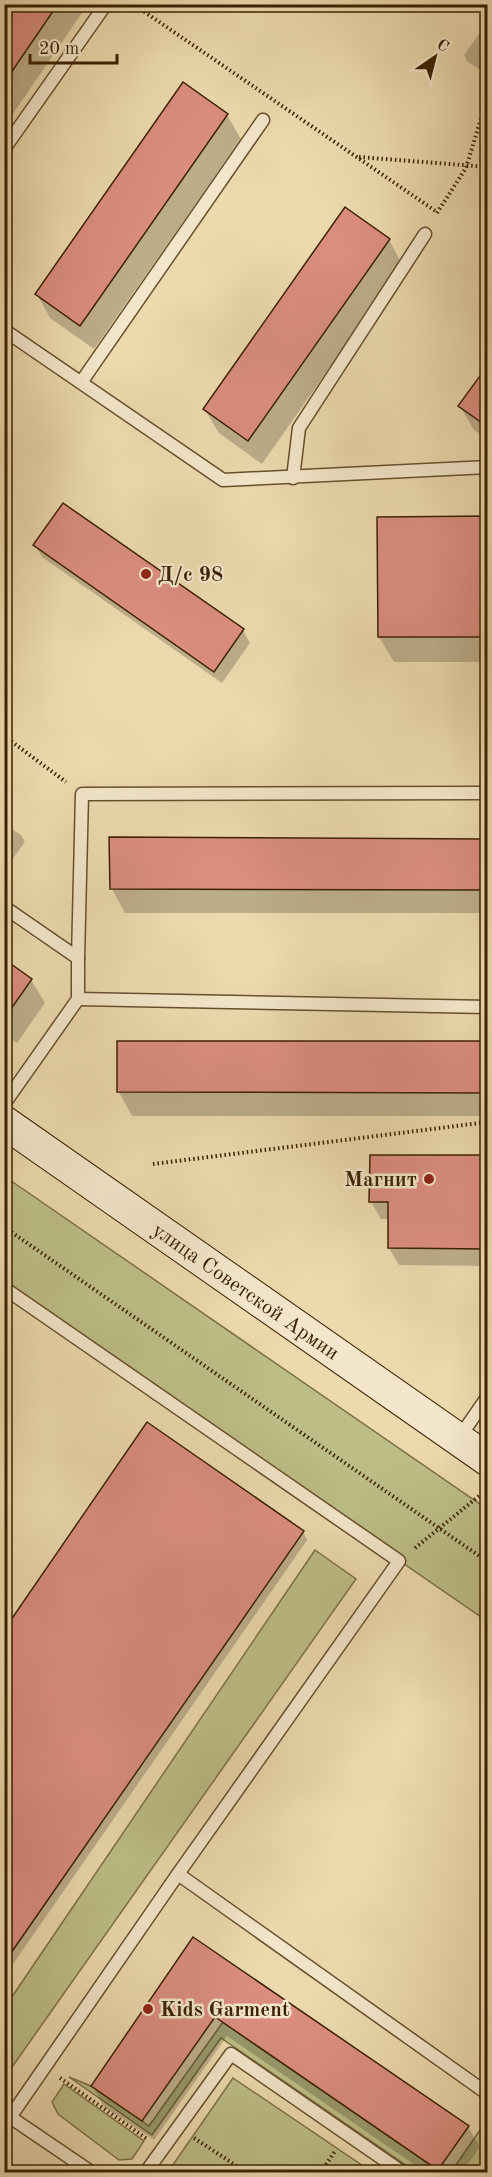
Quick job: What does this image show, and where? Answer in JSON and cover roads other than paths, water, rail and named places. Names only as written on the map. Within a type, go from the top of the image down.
[{"type":"main road","name":"улица Советской Армии","points":[[4,1122],[488,1460]]},
{"type":"lane","points":[[4,148],[106,4]]},
{"type":"lane","points":[[82,381],[263,120]]},
{"type":"lane","points":[[293,478],[299,428],[425,234]]},
{"type":"lane","points":[[4,330],[82,381],[223,480],[488,467]]},
{"type":"lane","points":[[4,1104],[78,999],[82,794],[480,793]]},
{"type":"lane","points":[[4,907],[78,958]]},
{"type":"lane","points":[[78,999],[488,1007]]},
{"type":"lane","points":[[4,1288],[399,1561],[7,2121],[91,2172]]},
{"type":"lane","points":[[458,1439],[488,1396]]},
{"type":"lane","points":[[178,1874],[488,2094]]},
{"type":"lane","points":[[146,2172],[231,2055],[402,2172]]},
{"type":"place","name":"Д/с 98","points":[[146,574]]},
{"type":"place","name":"Магнит","points":[[429,1179]]},
{"type":"place","name":"Kids Garment","points":[[148,2009]]}]
